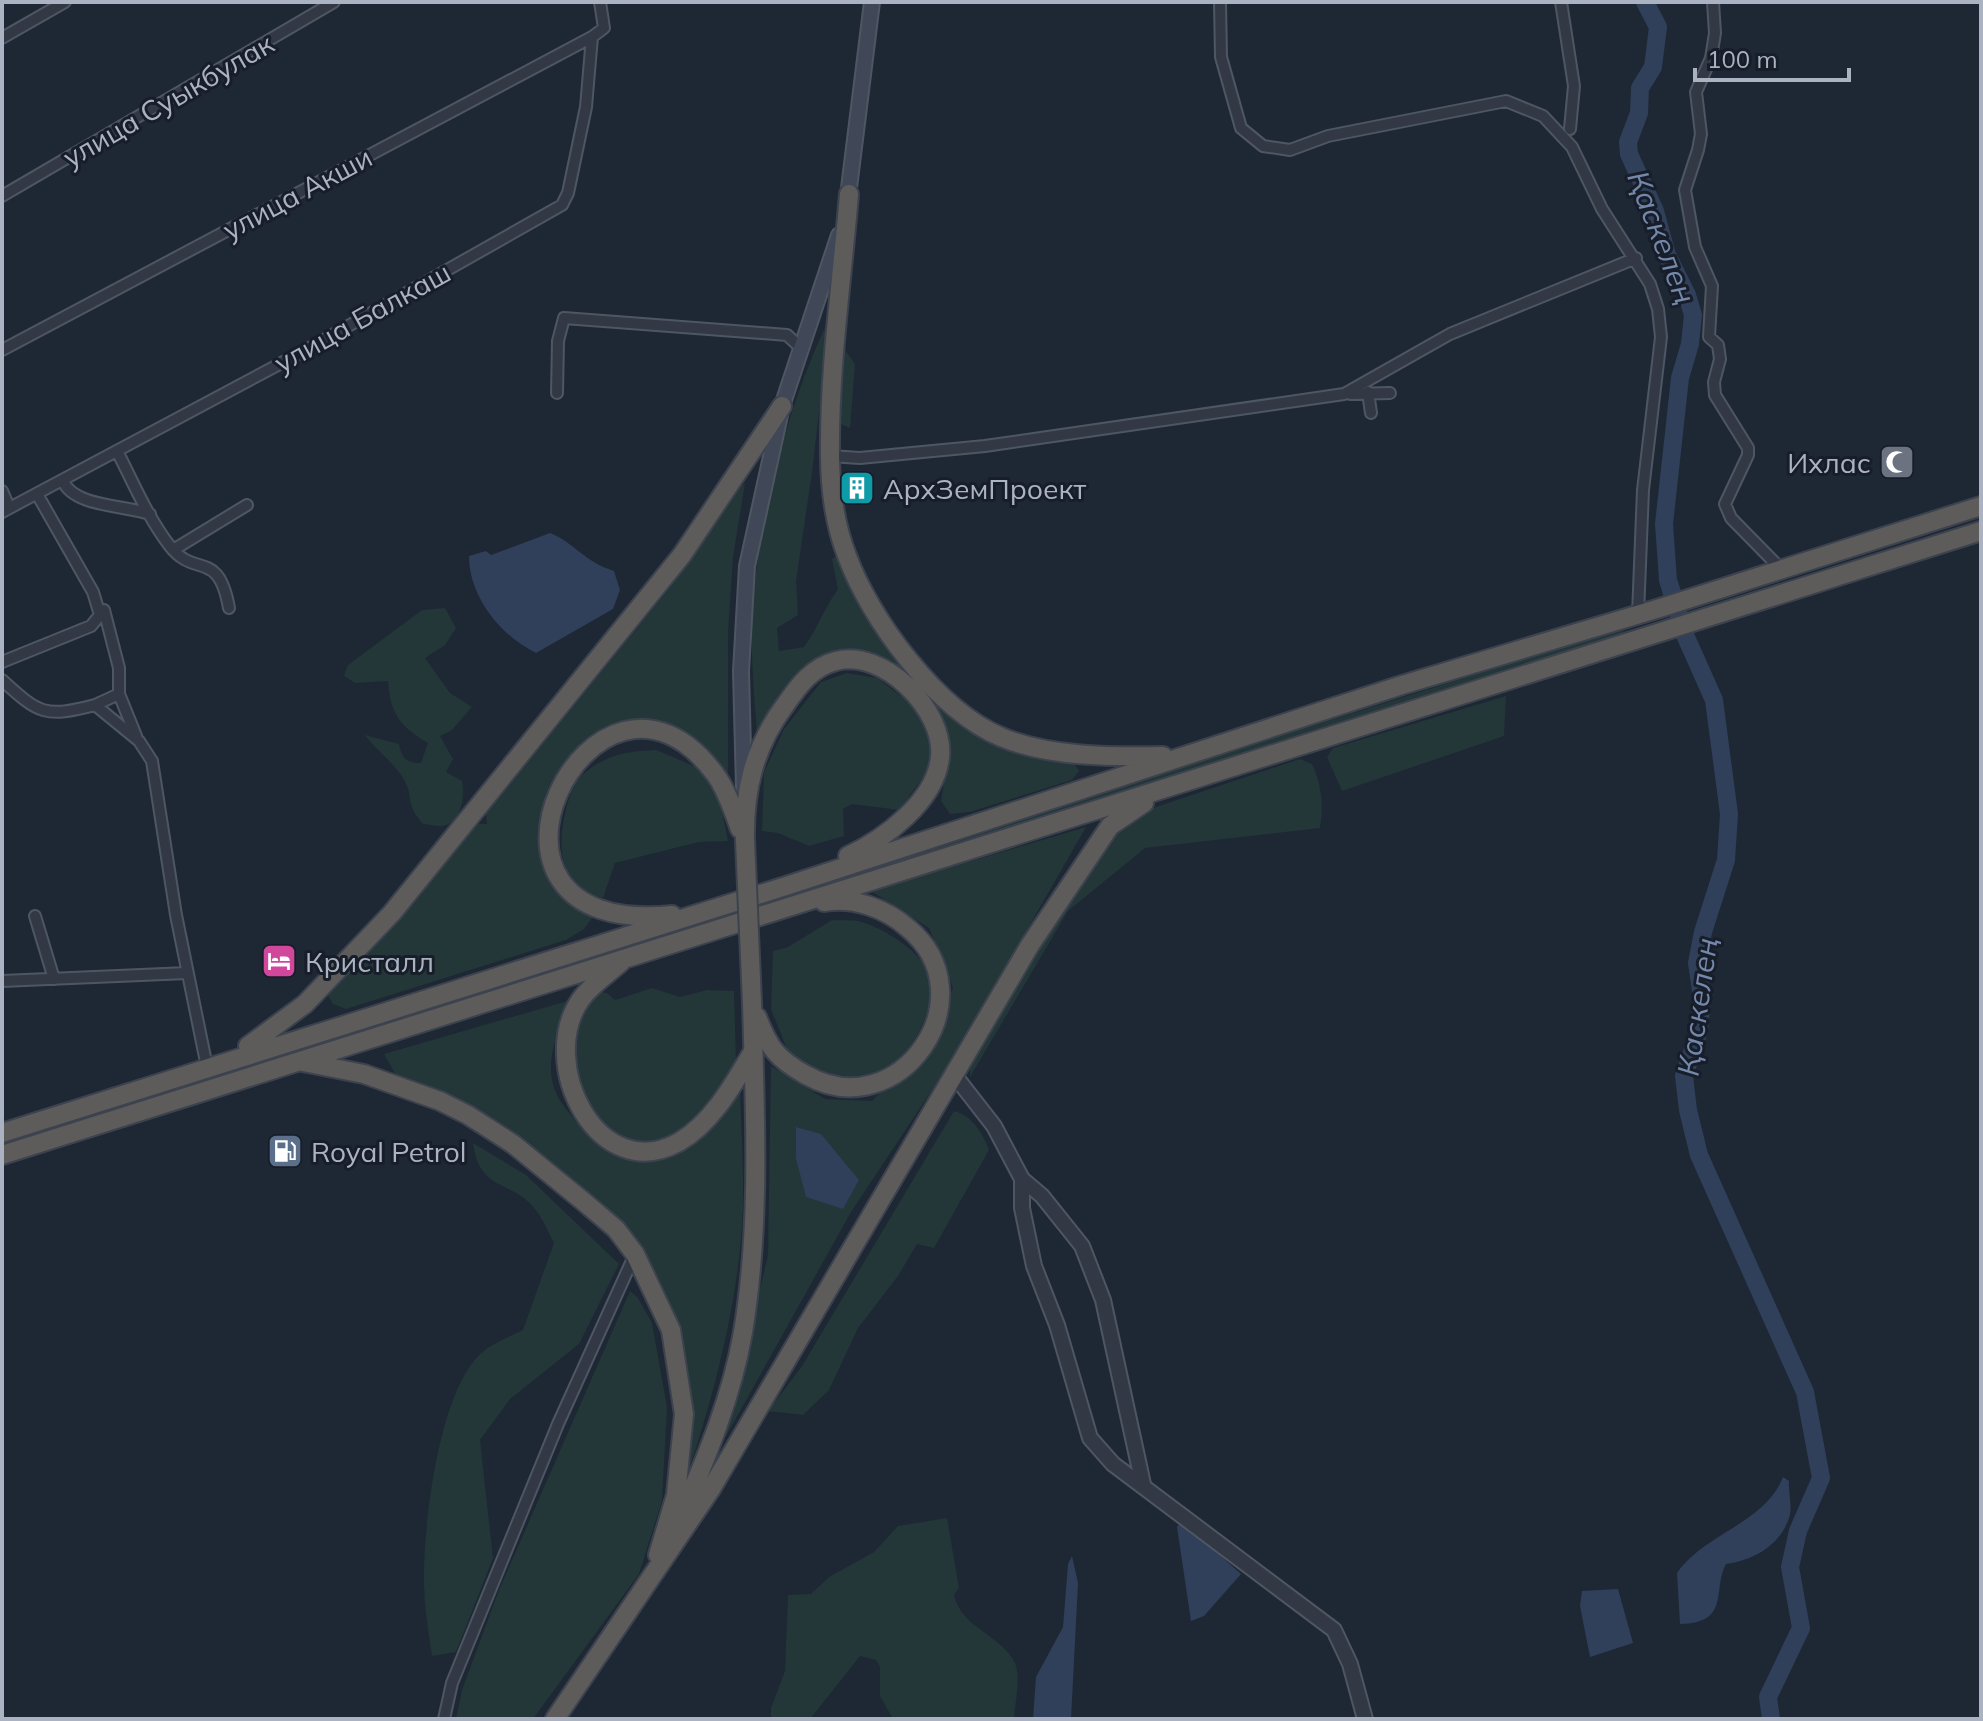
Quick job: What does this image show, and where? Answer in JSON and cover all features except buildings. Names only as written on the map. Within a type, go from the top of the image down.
[{"type":"highway","points":[[849,194],[830,456],[836,513],[846,556],[872,609],[920,671],[973,720],[1000,737],[1033,747],[1165,755],[1216,744]]},
{"type":"highway","points":[[207,1067],[265,1037],[305,1004],[392,913],[682,555],[782,406]]},
{"type":"highway","points":[[2,1133],[786,886],[1216,744],[1981,506]]},
{"type":"highway","points":[[2,1155],[1981,531]]},
{"type":"highway","points":[[1849,548],[1857,570]]},
{"type":"highway","points":[[650,1577],[677,1526],[712,1442],[742,1334],[751,1269],[755,1149],[744,802],[757,753],[774,721],[802,681],[836,660],[871,663],[891,673],[910,691],[934,724],[940,740],[937,772],[900,822],[867,847],[786,886]]},
{"type":"highway","points":[[702,912],[629,915],[598,909],[573,896],[555,871],[548,838],[550,817],[568,772],[583,753],[615,734],[634,730],[673,738],[689,748],[717,776],[745,840]]},
{"type":"highway","points":[[555,1719],[711,1489],[1030,945],[1110,826],[1160,792]]},
{"type":"highway","points":[[752,1003],[768,1046],[779,1057],[820,1083],[834,1087],[881,1083],[904,1070],[931,1036],[938,1012],[940,986],[935,958],[921,938],[893,915],[862,903],[835,900],[789,907]]},
{"type":"highway","points":[[626,958],[581,998],[572,1018],[565,1059],[568,1083],[577,1104],[615,1143],[648,1150],[664,1149],[681,1141],[699,1127],[731,1089],[753,1051]]},
{"type":"highway","points":[[303,1062],[364,1074],[440,1101],[468,1115],[513,1144],[583,1201],[616,1229],[635,1254],[671,1330],[684,1414],[676,1495],[650,1577]]},
{"type":"highway","points":[[103,1100],[107,1122]]},
{"type":"main road","points":[[744,802],[741,671],[747,566],[782,406],[832,261],[849,194],[872,2]]},
{"type":"street","points":[[2,38],[65,2]]},
{"type":"street","name":"улица Суыкбулак","points":[[2,196],[334,2]]},
{"type":"street","name":"улица Балкаш","points":[[6,509],[304,351],[562,205],[568,193],[586,107],[592,37],[604,28],[600,2]]},
{"type":"street","points":[[1220,2],[1221,57],[1241,128],[1263,146],[1290,150],[1328,136],[1506,101],[1532,109],[1556,127],[1572,147],[1602,209],[1650,284],[1661,337],[1643,490],[1638,614]]},
{"type":"street","points":[[1561,2],[1574,86],[1570,129]]},
{"type":"street","points":[[1713,2],[1715,33],[1711,58],[1696,92],[1701,134],[1685,190],[1695,247],[1712,286],[1709,337],[1718,345],[1720,359],[1714,382],[1715,395],[1748,448],[1748,455],[1725,504],[1731,518],[1781,569]]},
{"type":"street","name":"улица Акши","points":[[2,350],[592,37]]},
{"type":"street","points":[[1344,394],[1450,334],[1636,258]]},
{"type":"street","points":[[557,393],[558,341],[564,318],[787,335],[801,348]]},
{"type":"street","points":[[1368,392],[1371,413]]},
{"type":"street","points":[[830,456],[860,458],[993,445],[1344,394],[1390,393]]},
{"type":"street","points":[[117,451],[173,550],[186,560],[211,568],[224,582],[229,608]]},
{"type":"street","points":[[63,481],[67,492],[82,500],[126,506],[150,514]]},
{"type":"street","points":[[2,491],[6,509]]},
{"type":"street","points":[[37,494],[104,609],[119,668],[119,694],[139,741],[152,761],[187,973],[207,1067]]},
{"type":"street","points":[[173,550],[247,505]]},
{"type":"street","points":[[91,626],[100,615],[98,603]]},
{"type":"street","points":[[2,662],[106,622]]},
{"type":"street","points":[[2,680],[40,711],[53,714],[95,705],[119,694]]},
{"type":"street","points":[[95,705],[139,741]]},
{"type":"street","points":[[35,916],[54,979]]},
{"type":"street","points":[[2,981],[187,973]]},
{"type":"street","points":[[955,1076],[994,1126],[1022,1179],[1042,1196],[1071,1231],[1094,1274],[1103,1300],[1143,1484]]},
{"type":"street","points":[[1022,1179],[1022,1208],[1034,1266],[1057,1325],[1090,1438],[1113,1464],[1334,1630],[1350,1664],[1365,1719]]},
{"type":"street","points":[[444,1719],[452,1683],[558,1424],[635,1254]]},
{"type":"shaded area","points":[[830,317],[796,581],[798,615],[777,628],[779,651],[804,647],[809,640],[838,589],[832,559],[838,555],[871,621],[918,684],[936,702],[967,727],[1005,749],[1020,754],[1058,757],[1074,764],[1079,771],[1072,780],[970,812],[950,814],[941,801],[949,753],[909,684],[846,653],[757,736],[752,632],[754,594],[766,512],[775,470],[800,389]]},
{"type":"shaded area","points":[[845,350],[855,364],[850,428],[841,424],[840,414]]},
{"type":"shaded area","points":[[745,483],[733,557],[728,632],[728,776],[714,768],[682,733],[641,724],[575,756],[547,803],[543,828],[551,878],[576,909],[582,908],[592,918],[584,929],[566,940],[346,1009],[333,1004],[328,996],[331,990],[473,824],[487,824],[485,807],[510,785],[669,589],[722,504]]},
{"type":"shaded area","points":[[445,608],[456,628],[445,645],[425,658],[450,693],[472,707],[452,730],[440,736],[453,759],[446,772],[462,781],[463,794],[458,814],[449,824],[441,826],[423,824],[411,805],[403,778],[365,735],[399,744],[406,759],[421,763],[428,743],[398,718],[391,702],[388,681],[355,683],[344,676],[348,665],[422,610]]},
{"type":"shaded area","points":[[1618,629],[1628,633],[190,1088],[205,1078]]},
{"type":"shaded area","points":[[847,673],[877,678],[912,704],[931,742],[927,772],[899,810],[852,804],[843,809],[844,836],[809,846],[778,833],[762,831],[764,772],[784,729],[821,682]]},
{"type":"shaded area","points":[[1506,696],[1504,736],[1342,791],[1327,757],[1333,748]]},
{"type":"shaded area","points":[[656,750],[701,769],[721,806],[728,841],[699,842],[615,863],[603,898],[587,893],[568,873],[563,860],[564,816],[577,780],[607,759],[626,753]]},
{"type":"shaded area","points":[[1300,759],[1312,764],[1318,780],[1322,803],[1320,828],[1145,848],[1068,911],[970,1077],[970,1059],[1112,834],[1147,810]]},
{"type":"shaded area","points":[[1086,827],[956,1054],[851,1212],[725,1438],[768,1255],[771,1066],[825,1099],[872,1101],[938,1035],[953,987],[929,928],[871,891]]},
{"type":"shaded area","points":[[832,920],[858,921],[881,930],[910,949],[929,973],[931,999],[920,1029],[903,1056],[883,1073],[874,1076],[851,1079],[834,1077],[790,1057],[771,1009],[773,951],[788,947]]},
{"type":"shaded area","points":[[652,988],[680,997],[707,990],[734,991],[736,1060],[723,1092],[681,1131],[646,1145],[609,1131],[590,1114],[574,1081],[573,1062],[580,1025],[596,991],[607,993],[615,1000]]},
{"type":"shaded area","points":[[571,1000],[552,1053],[551,1073],[555,1090],[563,1106],[577,1121],[618,1157],[667,1156],[715,1120],[740,1085],[743,1208],[736,1281],[713,1389],[681,1495],[689,1442],[689,1374],[679,1330],[581,1191],[397,1077],[384,1054]]},
{"type":"shaded area","points":[[954,1111],[976,1126],[989,1150],[934,1248],[917,1244],[898,1276],[858,1328],[829,1390],[803,1415],[768,1411],[802,1366]]},
{"type":"shaded area","points":[[473,1143],[526,1175],[619,1264],[579,1344],[510,1399],[480,1440],[493,1558],[456,1652],[432,1656],[424,1592],[425,1547],[432,1486],[446,1421],[470,1367],[485,1350],[523,1330],[554,1243],[535,1209],[482,1170]]},
{"type":"shaded area","points":[[630,1291],[638,1298],[652,1323],[667,1407],[662,1501],[639,1574],[533,1719],[456,1719],[462,1690],[499,1590]]},
{"type":"shaded area","points":[[947,1518],[959,1588],[954,1595],[958,1606],[973,1624],[1009,1653],[1017,1669],[1014,1719],[893,1719],[880,1696],[880,1667],[876,1660],[860,1656],[810,1719],[771,1719],[771,1708],[785,1671],[788,1595],[811,1594],[829,1577],[874,1552],[898,1526]]},
{"type":"water","points":[[550,533],[594,562],[614,571],[620,590],[613,609],[536,653],[523,646],[489,614],[475,586],[469,556],[486,551],[491,555]]},
{"type":"water","points":[[796,1127],[821,1134],[859,1180],[843,1209],[806,1197],[796,1159]]},
{"type":"water","points":[[1783,1477],[1789,1481],[1791,1509],[1779,1537],[1755,1556],[1726,1564],[1713,1611],[1707,1618],[1680,1624],[1677,1573],[1703,1548],[1763,1506]]},
{"type":"water","points":[[1181,1521],[1241,1574],[1204,1616],[1191,1621],[1177,1527]]},
{"type":"water","points":[[1072,1556],[1078,1583],[1071,1719],[1033,1719],[1036,1677],[1063,1627],[1068,1564]]},
{"type":"water","points":[[1618,1589],[1633,1643],[1590,1657],[1580,1606],[1582,1591]]},
{"type":"waterway","name":"Қаскелең","points":[[1645,2],[1658,27],[1653,67],[1640,88],[1639,113],[1628,142],[1629,154],[1655,211],[1667,255],[1687,295],[1693,315],[1690,344],[1680,378],[1664,524],[1668,580],[1685,635],[1714,700],[1729,814],[1726,860],[1703,932],[1697,963],[1702,997],[1699,1031],[1684,1076],[1688,1110],[1699,1155],[1805,1392],[1821,1478],[1798,1531],[1790,1567],[1801,1628],[1768,1697],[1771,1719]]},
{"type":"place","name":"Ихлас","points":[[1897,462]]},
{"type":"place","name":"АрхЗемПроект","points":[[857,488]]},
{"type":"place","name":"Кристалл","points":[[279,961]]},
{"type":"place","name":"Royal Petrol","points":[[285,1151]]}]
